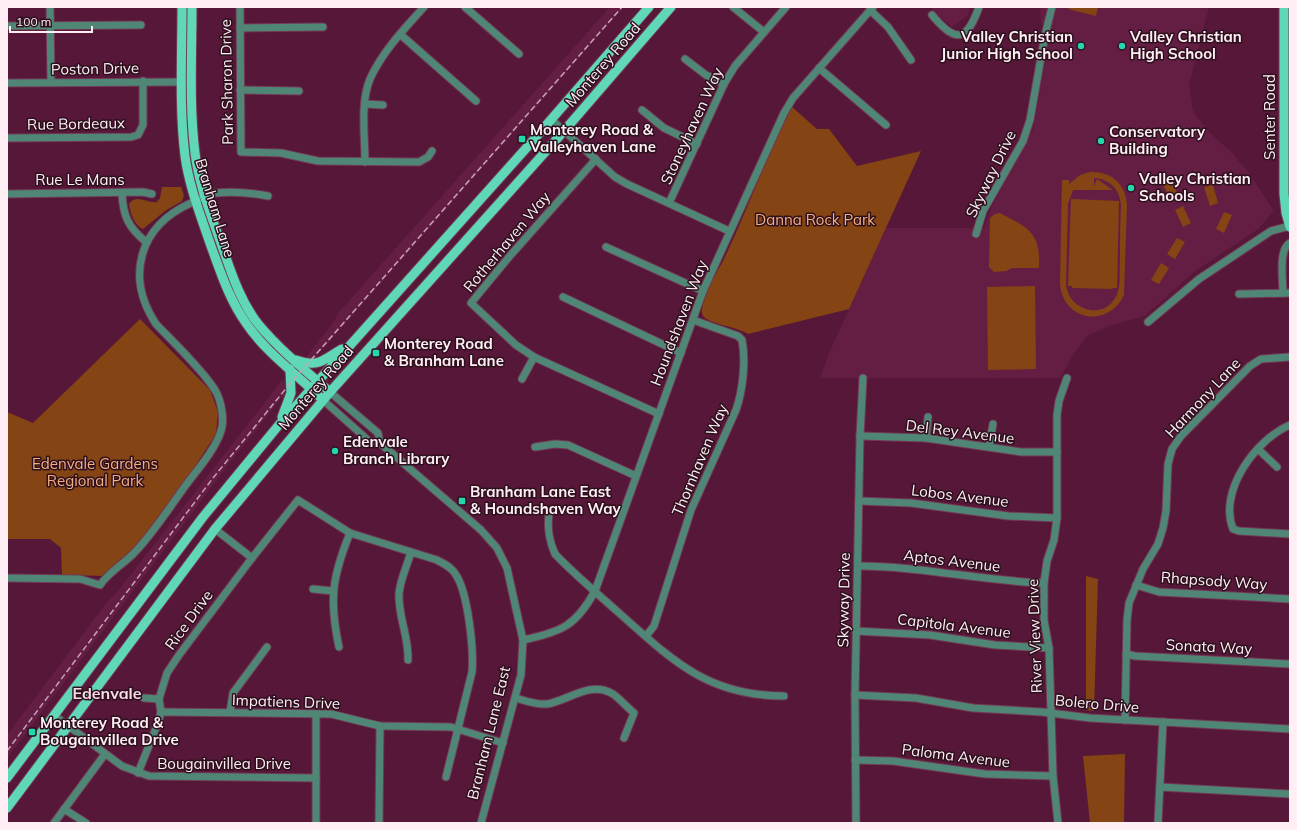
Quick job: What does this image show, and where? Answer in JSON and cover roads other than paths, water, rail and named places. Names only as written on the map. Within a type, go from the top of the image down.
[{"type":"main road","name":"Branham Lane","points":[[182,7],[182,82],[185,156],[196,201],[223,280],[234,304],[251,330],[290,369]]},
{"type":"main road","name":"Branham Lane","points":[[192,7],[193,124],[195,153],[206,197],[232,275],[243,301],[259,325],[293,359]]},
{"type":"main road","name":"Monterey Road","points":[[7,778],[203,517],[278,426],[552,120],[649,7]]},
{"type":"main road","name":"Monterey Road","points":[[7,808],[215,529],[330,392],[564,131],[671,7]]},
{"type":"main road","name":"Senter Road","points":[[1284,7],[1287,25],[1284,194],[1286,213],[1290,226]]},
{"type":"main road","points":[[293,359],[307,364],[319,363],[352,343]]},
{"type":"main road","name":"Branham Lane East","points":[[293,359],[330,392]]},
{"type":"main road","points":[[278,426],[292,394],[290,369]]},
{"type":"main road","name":"Branham Lane East","points":[[290,369],[324,400]]},
{"type":"street","points":[[50,7],[51,82]]},
{"type":"street","name":"Park Sharon Drive","points":[[240,7],[241,152],[277,152],[318,161],[419,162],[428,157],[432,151]]},
{"type":"street","points":[[465,7],[518,54]]},
{"type":"street","points":[[733,7],[744,14],[764,32]]},
{"type":"street","name":"Stoneyhaven Way","points":[[669,203],[724,84],[735,66],[786,7]]},
{"type":"street","points":[[932,15],[948,32],[956,35],[962,34],[968,31],[972,25],[979,7]]},
{"type":"street","name":"Skyway Drive","points":[[976,234],[983,211],[1023,141],[1030,120],[1045,35],[1052,7]]},
{"type":"street","points":[[365,162],[366,104],[370,80],[381,58],[401,35],[421,8]]},
{"type":"street","points":[[872,9],[888,28],[910,60]]},
{"type":"street","name":"Houndshaven Way","points":[[523,640],[553,633],[564,628],[587,606],[595,591],[703,291],[788,104],[872,9]]},
{"type":"street","points":[[7,26],[141,25]]},
{"type":"street","points":[[240,28],[323,27]]},
{"type":"street","points":[[401,35],[476,101]]},
{"type":"street","points":[[685,59],[706,75],[724,84]]},
{"type":"street","points":[[819,68],[886,125]]},
{"type":"street","name":"Poston Drive","points":[[7,83],[143,81],[182,82]]},
{"type":"street","name":"Rue Bordeaux","points":[[7,138],[131,137],[138,135],[142,130],[143,125],[143,81]]},
{"type":"street","points":[[240,90],[299,91]]},
{"type":"street","points":[[366,104],[383,105]]},
{"type":"street","points":[[642,110],[664,128],[697,144]]},
{"type":"street","points":[[552,120],[615,177],[729,231]]},
{"type":"street","name":"Rotherhaven Way","points":[[596,159],[499,268],[471,303],[516,345],[534,357],[659,414]]},
{"type":"street","name":"Rue Le Mans","points":[[7,194],[143,192],[152,194]]},
{"type":"street","points":[[122,193],[126,219],[132,231],[146,242]]},
{"type":"street","points":[[7,578],[80,579],[100,585],[104,579],[134,554],[153,531],[212,449],[222,429],[222,414],[215,390],[156,324],[146,307],[139,278],[140,265],[146,242],[154,230],[164,220],[177,211],[215,193],[254,193],[268,196]]},
{"type":"street","points":[[1148,322],[1199,279],[1271,231],[1290,226]]},
{"type":"street","points":[[1239,294],[1286,293],[1283,255],[1285,247],[1290,243]]},
{"type":"street","points":[[606,247],[703,291]]},
{"type":"street","points":[[563,297],[681,353]]},
{"type":"street","name":"Thornhaven Way","points":[[646,636],[654,626],[691,510],[736,410],[740,396],[742,374],[742,340],[738,336],[693,320]]},
{"type":"street","points":[[522,380],[534,357]]},
{"type":"street","name":"Harmony Lane","points":[[1125,720],[1126,654],[1129,603],[1143,569],[1158,544],[1163,528],[1166,511],[1168,464],[1172,449],[1181,436],[1250,366],[1261,359],[1290,358]]},
{"type":"street","name":"Skyway Drive","points":[[856,823],[856,631],[860,436],[863,378]]},
{"type":"street","name":"River View Drive","points":[[1058,823],[1053,776],[1049,648],[1044,620],[1044,583],[1047,560],[1054,540],[1057,518],[1057,415],[1059,401],[1067,378]]},
{"type":"street","name":"Branham Lane East","points":[[330,392],[378,433],[380,443]]},
{"type":"street","name":"Branham Lane East","points":[[324,400],[369,440],[380,443],[481,530],[497,548],[508,568],[523,640],[521,675],[481,823]]},
{"type":"street","points":[[926,438],[928,417]]},
{"type":"street","points":[[990,447],[993,424]]},
{"type":"street","points":[[1290,425],[1272,436],[1245,463],[1236,477],[1232,492],[1230,522],[1233,529],[1239,531],[1290,534]]},
{"type":"street","name":"Del Rey Avenue","points":[[860,436],[926,438],[1021,452],[1057,452]]},
{"type":"street","points":[[535,447],[555,444],[568,445],[636,476]]},
{"type":"street","points":[[1258,450],[1277,467]]},
{"type":"street","name":"Rice Drive","points":[[138,773],[155,733],[160,712],[159,699],[167,673],[252,558],[298,500],[350,533]]},
{"type":"street","name":"Lobos Avenue","points":[[859,501],[911,503],[1008,516],[1057,518]]},
{"type":"street","points":[[549,514],[548,528],[550,541],[556,554],[595,591],[676,662],[701,678],[724,688],[747,694],[784,696]]},
{"type":"street","points":[[215,529],[252,558]]},
{"type":"street","points":[[339,647],[334,620],[333,591],[338,561],[350,533],[437,560],[448,565],[456,574],[461,585],[473,641],[474,658],[472,672],[446,777]]},
{"type":"street","points":[[408,660],[408,648],[399,595],[401,582],[411,552]]},
{"type":"street","name":"Aptos Avenue","points":[[858,566],[929,569],[1003,581],[1044,583]]},
{"type":"street","name":"Rhapsody Way","points":[[1136,585],[1159,592],[1290,599]]},
{"type":"street","points":[[313,589],[333,591]]},
{"type":"street","name":"Capitola Avenue","points":[[856,631],[930,635],[994,645],[1049,648]]},
{"type":"street","points":[[230,712],[233,692],[267,647]]},
{"type":"street","name":"Sonata Way","points":[[1126,654],[1290,664]]},
{"type":"street","points":[[516,698],[534,703],[545,704],[592,689],[608,692],[613,694],[634,713],[624,738]]},
{"type":"street","name":"Bolero Drive","points":[[855,695],[916,698],[973,708],[1125,720],[1290,729]]},
{"type":"street","points":[[144,698],[159,699]]},
{"type":"street","name":"Impatiens Drive","points":[[160,712],[331,714],[380,726],[446,726],[457,728],[503,743]]},
{"type":"street","points":[[316,714],[316,823]]},
{"type":"street","name":"Bougainvillea Drive","points":[[55,716],[122,766],[138,773],[159,777],[316,778]]},
{"type":"street","points":[[1158,823],[1163,722]]},
{"type":"street","points":[[379,823],[380,726]]},
{"type":"street","points":[[54,823],[105,754]]},
{"type":"street","name":"Paloma Avenue","points":[[855,760],[893,761],[985,774],[1053,776]]},
{"type":"street","points":[[1160,787],[1290,794]]},
{"type":"street","points":[[64,809],[86,823]]},
{"type":"railway","points":[[7,751],[213,478],[288,386],[622,7]]},
{"type":"place","name":"Valley Christian Junior High School","points":[[1081,46]]},
{"type":"place","name":"Valley Christian High School","points":[[1122,46]]},
{"type":"place","name":"Monterey Road & Valleyhaven Lane","points":[[522,139]]},
{"type":"place","name":"Conservatory Building","points":[[1101,141]]},
{"type":"place","name":"Valley Christian Schools","points":[[1131,188]]},
{"type":"place","name":"Monterey Road & Branham Lane","points":[[376,353]]},
{"type":"place","name":"Edenvale Branch Library","points":[[335,451]]},
{"type":"place","name":"Branham Lane East & Houndshaven Way","points":[[462,501]]},
{"type":"place","name":"Monterey Road & Bougainvillea Drive","points":[[32,732]]},
{"type":"district","name":"Edenvale","points":[[107,693]]},
{"type":"park label","name":"Danna Rock Park","points":[[815,220]]},
{"type":"park label","name":"Edenvale Gardens Regional Park","points":[[95,472]]}]
